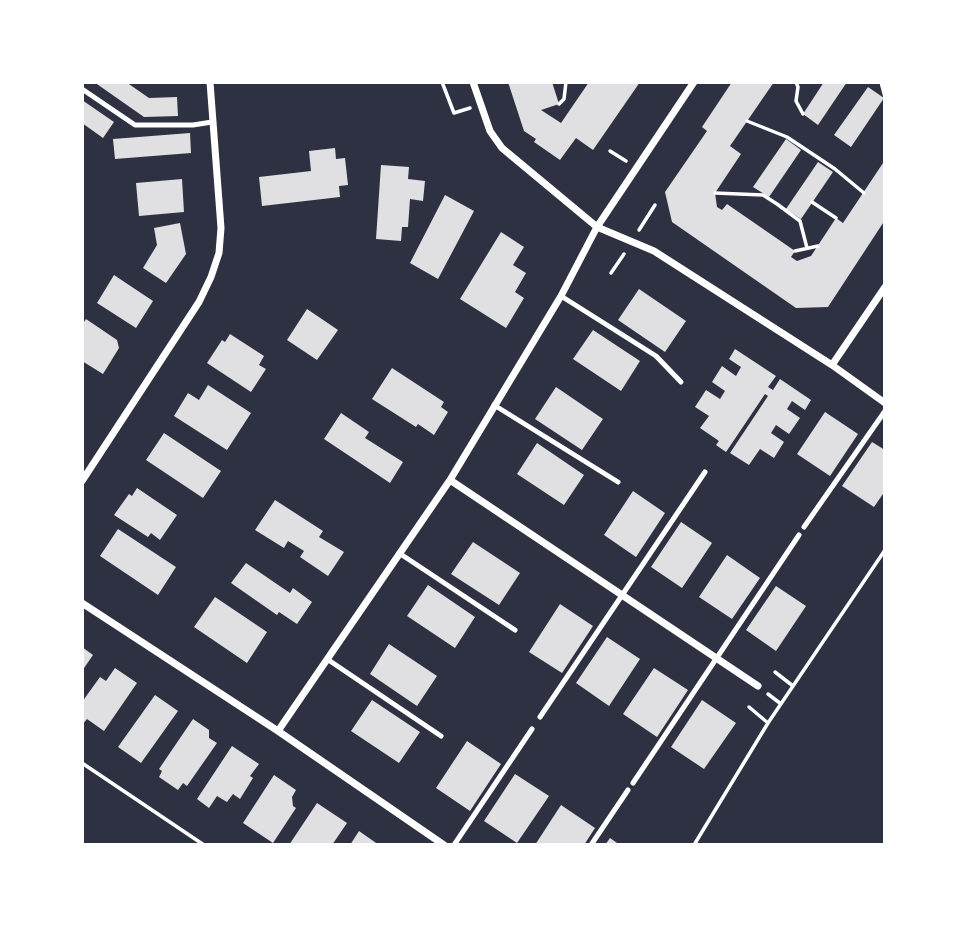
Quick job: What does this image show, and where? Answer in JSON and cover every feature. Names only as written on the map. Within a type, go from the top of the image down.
[{"type":"street","points":[[82,481],[199,302],[219,253],[222,228],[210,82]]},
{"type":"street","points":[[472,82],[490,131],[502,148],[597,228],[654,251],[832,365],[885,403]]},
{"type":"street","points":[[278,731],[450,480],[561,296],[597,228],[694,82]]},
{"type":"street","points":[[832,365],[885,287]]},
{"type":"street","points":[[450,480],[758,686]]},
{"type":"street","points":[[82,603],[278,731],[444,845]]},
{"type":"lane","points":[[82,89],[135,125],[193,125],[212,122]]},
{"type":"lane","points":[[561,296],[656,356],[681,382]]},
{"type":"lane","points":[[494,405],[618,482]]},
{"type":"lane","points":[[804,527],[885,411]]},
{"type":"lane","points":[[540,717],[705,472]]},
{"type":"lane","points":[[633,783],[799,535]]},
{"type":"lane","points":[[400,553],[515,630]]},
{"type":"lane","points":[[327,659],[441,736]]},
{"type":"lane","points":[[454,845],[532,729]]},
{"type":"lane","points":[[592,845],[628,790]]},
{"type":"path","points":[[442,82],[454,113],[480,104]]},
{"type":"path","points":[[559,104],[564,99],[566,82]]},
{"type":"path","points":[[796,82],[796,101],[803,114]]},
{"type":"path","points":[[881,82],[885,97]]},
{"type":"path","points":[[747,121],[787,136],[864,192]]},
{"type":"path","points":[[715,192],[762,195],[777,204],[800,221],[807,248]]},
{"type":"path","points":[[812,202],[836,218]]},
{"type":"path","points":[[795,251],[818,246]]},
{"type":"path","points":[[694,845],[768,723],[885,550]]},
{"type":"path","points":[[775,671],[793,686]]},
{"type":"path","points":[[749,708],[768,723]]},
{"type":"path","points":[[82,763],[204,845]]},
{"type":"building","points":[[94,82],[126,82],[149,98],[177,97],[178,116],[144,117]]},
{"type":"building","points":[[508,82],[552,82],[559,104],[541,110],[561,123],[589,82],[640,82],[593,150],[576,138],[560,160],[534,142],[536,139],[524,131]]},
{"type":"building","points":[[732,82],[774,82],[730,146],[741,154],[715,193],[717,207],[722,210],[727,204],[795,251],[791,257],[797,261],[811,256],[836,218],[843,223],[885,160],[885,220],[828,307],[796,308],[672,222],[665,192],[707,131],[702,127]]},
{"type":"building","points":[[824,82],[847,82],[818,125],[803,114]]},
{"type":"building","points":[[868,87],[884,98],[851,147],[834,135]]},
{"type":"building","points":[[82,100],[114,122],[103,138],[82,123]]},
{"type":"building","points":[[190,133],[191,153],[115,159],[113,139]]},
{"type":"building","points":[[786,139],[801,150],[769,197],[753,187]]},
{"type":"building","points":[[335,148],[336,159],[345,158],[348,185],[339,186],[340,197],[262,206],[259,177],[311,171],[309,151]]},
{"type":"building","points":[[818,162],[833,172],[801,219],[786,209]]},
{"type":"building","points":[[381,165],[409,167],[408,179],[425,181],[423,201],[410,199],[408,227],[402,227],[401,241],[376,239]]},
{"type":"building","points":[[182,179],[184,212],[139,216],[136,183]]},
{"type":"building","points":[[445,195],[474,211],[438,279],[410,263]]},
{"type":"building","points":[[180,223],[186,254],[166,283],[143,268],[157,245],[154,228]]},
{"type":"building","points":[[501,232],[524,247],[513,265],[526,273],[515,292],[524,298],[506,328],[460,299]]},
{"type":"building","points":[[114,275],[153,301],[136,328],[97,303]]},
{"type":"building","points":[[639,289],[686,321],[665,352],[618,320]]},
{"type":"building","points":[[307,309],[338,330],[317,360],[287,340]]},
{"type":"building","points":[[86,319],[117,340],[119,348],[103,374],[82,361],[82,325]]},
{"type":"building","points":[[593,330],[640,361],[621,391],[573,359]]},
{"type":"building","points":[[230,334],[264,356],[259,365],[266,369],[251,392],[207,363],[222,340],[225,342]]},
{"type":"building","points":[[735,349],[776,376],[768,387],[773,390],[780,379],[811,400],[805,410],[792,401],[787,409],[800,418],[789,434],[776,425],[771,433],[784,442],[774,458],[760,449],[749,465],[730,453],[768,396],[765,394],[726,452],[716,445],[719,441],[700,428],[709,416],[695,407],[706,390],[720,399],[725,391],[712,382],[722,366],[736,376],[741,367],[729,359]]},
{"type":"building","points":[[392,368],[444,402],[441,407],[448,412],[434,435],[418,424],[416,427],[372,399]]},
{"type":"building","points":[[208,385],[251,413],[227,450],[174,416],[188,393],[199,400]]},
{"type":"building","points":[[556,387],[603,419],[582,450],[535,419]]},
{"type":"building","points":[[825,412],[858,434],[830,476],[797,454]]},
{"type":"building","points":[[341,413],[369,432],[365,438],[403,462],[390,483],[324,439]]},
{"type":"building","points":[[164,433],[221,471],[203,498],[146,460]]},
{"type":"building","points":[[872,442],[885,450],[885,491],[874,507],[842,486]]},
{"type":"building","points":[[537,443],[584,475],[564,505],[517,474]]},
{"type":"building","points":[[137,488],[177,515],[160,540],[151,533],[148,537],[114,515],[129,494],[132,496]]},
{"type":"building","points":[[633,491],[665,513],[636,557],[604,535]]},
{"type":"building","points":[[275,500],[323,531],[319,537],[344,552],[328,576],[300,557],[304,551],[288,541],[284,548],[255,530]]},
{"type":"building","points":[[681,522],[712,543],[682,588],[651,567]]},
{"type":"building","points":[[118,529],[176,567],[158,595],[100,556]]},
{"type":"building","points":[[473,542],[520,573],[499,605],[451,574]]},
{"type":"building","points":[[727,555],[760,578],[732,619],[699,597]]},
{"type":"building","points":[[246,563],[290,593],[293,588],[312,602],[297,624],[279,612],[277,615],[231,583]]},
{"type":"building","points":[[428,585],[475,617],[455,648],[407,616]]},
{"type":"building","points":[[776,586],[806,606],[776,651],[746,630]]},
{"type":"building","points":[[215,597],[267,632],[247,663],[194,627]]},
{"type":"building","points":[[560,604],[593,626],[562,673],[529,652]]},
{"type":"building","points":[[607,637],[640,659],[609,706],[576,683]]},
{"type":"building","points":[[389,644],[437,676],[417,706],[370,674]]},
{"type":"building","points":[[82,647],[93,655],[82,671]]},
{"type":"building","points":[[115,668],[137,683],[104,731],[87,719],[82,725],[82,702],[100,677],[106,681]]},
{"type":"building","points":[[654,668],[688,690],[657,737],[623,714]]},
{"type":"building","points":[[155,695],[178,711],[141,763],[118,747]]},
{"type":"building","points":[[372,700],[420,732],[399,763],[351,731]]},
{"type":"building","points":[[702,700],[736,723],[704,769],[671,747]]},
{"type":"building","points":[[193,719],[209,730],[209,738],[217,743],[187,786],[183,783],[178,790],[159,777],[162,771],[159,769]]},
{"type":"building","points":[[467,741],[501,764],[470,811],[436,788]]},
{"type":"building","points":[[232,746],[259,764],[250,776],[253,778],[240,799],[233,794],[227,802],[217,796],[209,808],[197,799]]},
{"type":"building","points":[[515,774],[549,796],[517,843],[484,821]]},
{"type":"building","points":[[274,775],[296,790],[292,797],[293,806],[296,808],[273,843],[243,823]]},
{"type":"building","points":[[317,803],[347,823],[332,845],[289,845]]},
{"type":"building","points":[[561,805],[595,828],[584,845],[535,845]]},
{"type":"building","points":[[359,831],[379,845],[350,845]]},
{"type":"building","points":[[610,838],[620,845],[605,845]]}]
